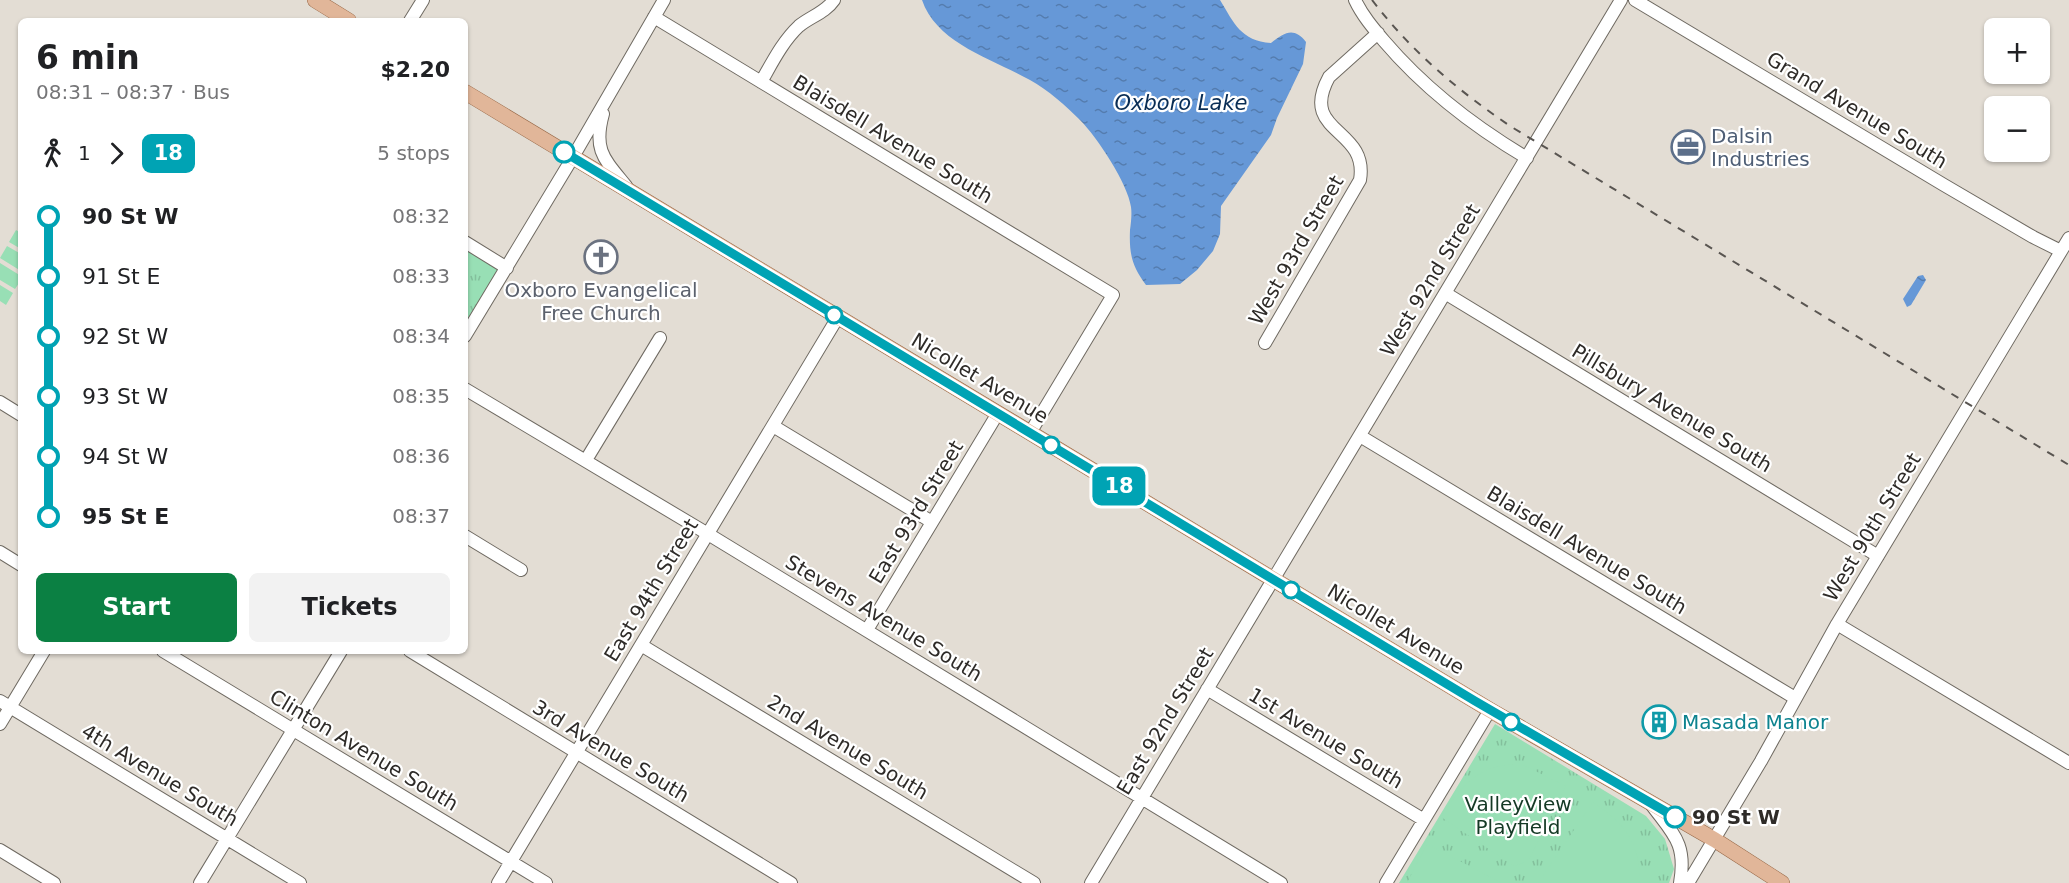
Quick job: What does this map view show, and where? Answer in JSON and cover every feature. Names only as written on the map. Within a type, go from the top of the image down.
[{"type":"main road","points":[[315,0],[344,18]]},
{"type":"main road","name":"Nicollet Avenue","points":[[468,94],[1490,710],[1715,840],[1782,883]]},
{"type":"street","points":[[412,18],[423,0]]},
{"type":"street","points":[[468,331],[664,0]]},
{"type":"street","points":[[761,82],[790,36],[810,18],[830,6],[834,0]]},
{"type":"street","points":[[1355,0],[1378,33],[1410,69],[1456,112],[1527,158]]},
{"type":"street","name":"West 92nd Street","points":[[1273,580],[1621,0]]},
{"type":"street","name":"Grand Avenue South","points":[[1635,0],[1953,190],[2061,251]]},
{"type":"street","name":"Blaisdell Avenue South","points":[[654,17],[1113,295],[1030,433]]},
{"type":"street","name":"West 93rd Street","points":[[1265,343],[1360,180],[1362,170],[1356,149],[1332,128],[1322,108],[1322,98],[1329,77],[1378,33]]},
{"type":"street","points":[[608,97],[598,141],[606,162],[630,192]]},
{"type":"street","name":"West 90th Street","points":[[1688,883],[1761,761],[1837,624],[2069,238]]},
{"type":"street","points":[[468,244],[507,268]]},
{"type":"street","name":"Pillsbury Avenue South","points":[[1445,293],[1878,556]]},
{"type":"street","name":"East 94th Street","points":[[498,883],[838,317]]},
{"type":"street","points":[[586,460],[660,338]]},
{"type":"street","name":"Stevens Avenue South","points":[[468,391],[867,630],[1281,883]]},
{"type":"street","points":[[0,402],[18,413]]},
{"type":"street","name":"East 93rd Street","points":[[867,630],[998,413]]},
{"type":"street","points":[[773,426],[932,522]]},
{"type":"street","name":"Blaisdell Avenue South","points":[[1360,436],[1795,698]]},
{"type":"street","points":[[468,538],[521,570]]},
{"type":"street","points":[[0,552],[18,563]]},
{"type":"street","name":"East 92nd Street","points":[[1090,883],[1273,580]]},
{"type":"street","points":[[1837,624],[2069,763]]},
{"type":"street","name":"2nd Avenue South","points":[[641,645],[1034,883]]},
{"type":"street","points":[[0,724],[5,704],[42,654]]},
{"type":"street","name":"Clinton Avenue South","points":[[168,654],[546,883]]},
{"type":"street","points":[[201,883],[339,654]]},
{"type":"street","name":"3rd Avenue South","points":[[415,654],[791,883]]},
{"type":"street","name":"1st Avenue South","points":[[1207,689],[1424,820]]},
{"type":"street","name":"4th Avenue South","points":[[5,704],[300,883]]},
{"type":"street","points":[[1386,883],[1490,710]]},
{"type":"street","points":[[1650,803],[1679,846],[1683,856],[1680,883]]},
{"type":"street","points":[[0,850],[54,883]]},
{"type":"green space","points":[[16,230],[18,231],[18,247],[9,242]]},
{"type":"green space","points":[[7,246],[18,252],[18,269],[0,258]]},
{"type":"green space","points":[[468,250],[499,268],[468,318]]},
{"type":"green space","points":[[0,263],[18,274],[18,284],[15,289],[0,280]]},
{"type":"green space","points":[[0,285],[13,293],[6,305],[0,301]]},
{"type":"green space","name":"ValleyView Playfield","points":[[1495,724],[1646,816],[1665,839],[1674,869],[1669,883],[1399,883]]},
{"type":"green space","points":[[1503,765],[1523,765],[1566,786],[1528,861],[1514,866],[1441,817],[1465,785],[1481,773]]},
{"type":"green space","points":[[1593,802],[1622,826],[1634,845],[1640,883],[1543,883],[1542,877]]},
{"type":"green space","points":[[1427,844],[1502,883],[1407,883]]},
{"type":"water","name":"Oxboro Lake","points":[[922,0],[1220,0],[1240,29],[1252,39],[1271,43],[1289,33],[1302,37],[1306,42],[1303,64],[1271,135],[1221,206],[1220,234],[1213,251],[1197,270],[1180,284],[1146,285],[1137,272],[1131,253],[1129,197],[1111,161],[1095,138],[1075,115],[1043,88],[953,39],[929,15]]},
{"type":"water","points":[[1923,275],[1926,280],[1911,305],[1907,307],[1903,299],[1918,276]]},
{"type":"railway","points":[[1372,0],[1387,19],[1436,69],[1510,126],[2069,465]]},
{"type":"bus line","name":"18","points":[[564,152],[1475,701],[1675,817]]},
{"type":"place","name":"Dalsin Industries","points":[[1688,147]]},
{"type":"place","name":"Oxboro Evangelical Free Church","points":[[601,257]]},
{"type":"place","name":"Masada Manor","points":[[1659,722]]},
{"type":"place","name":"90 St W","points":[[1675,817]]}]
